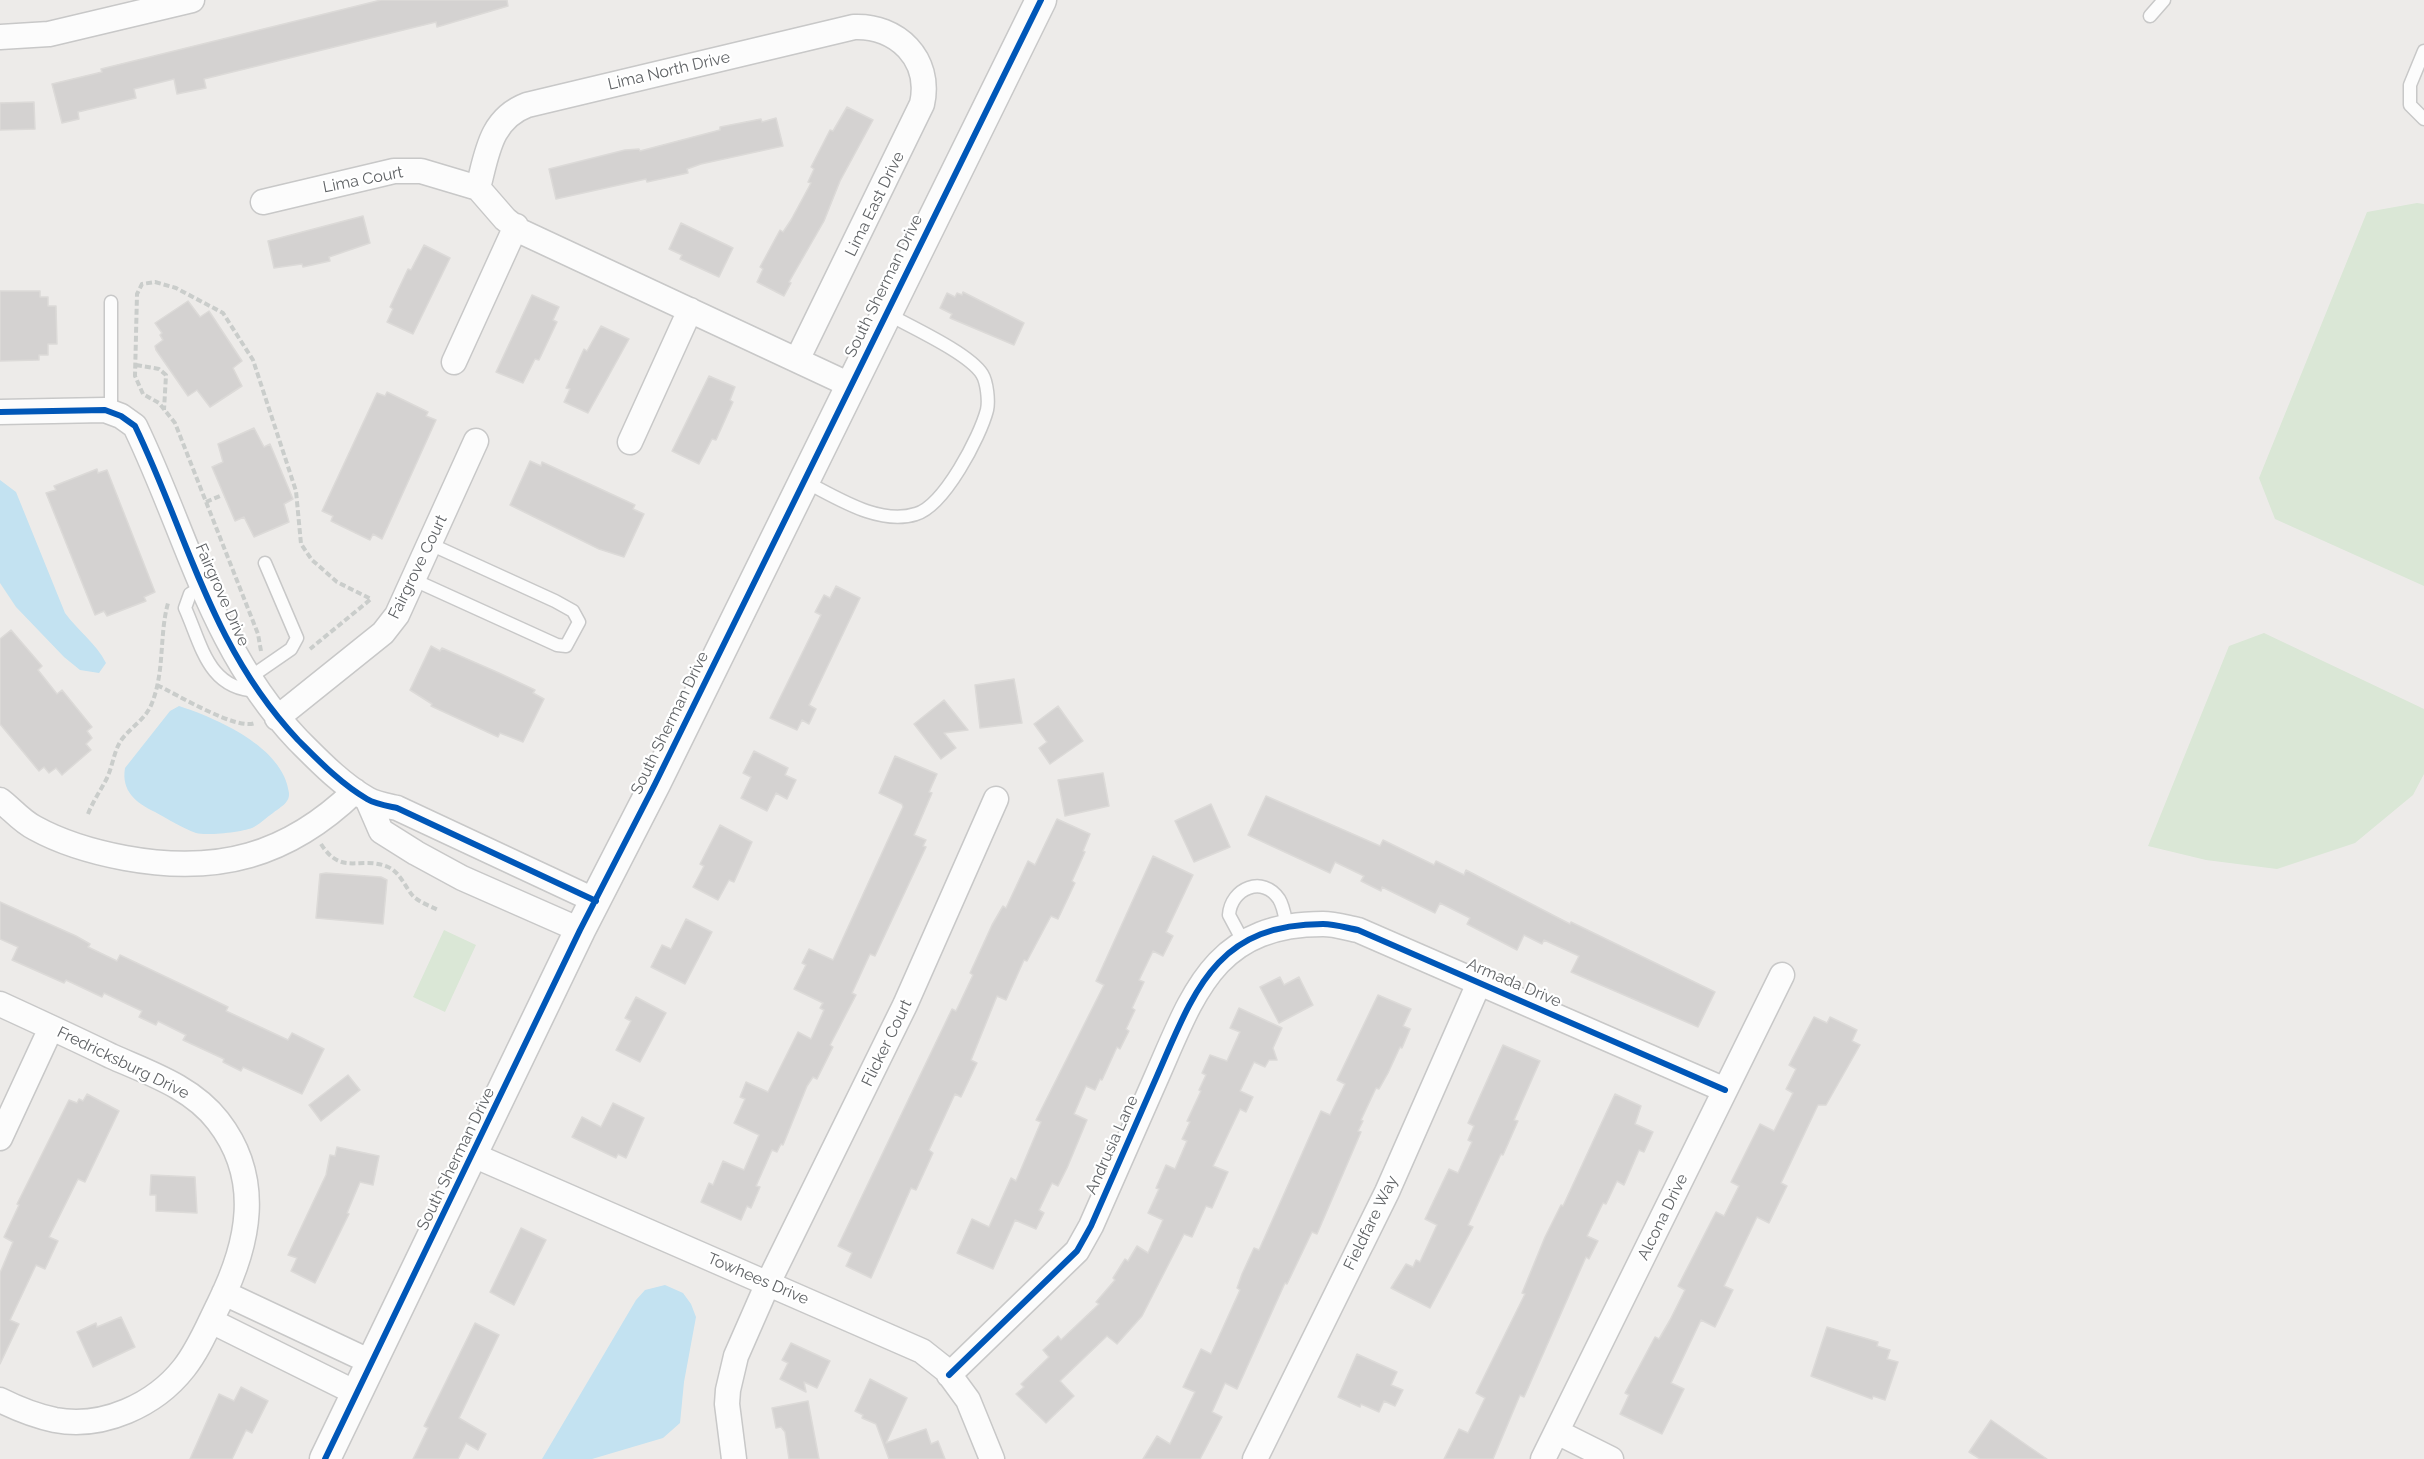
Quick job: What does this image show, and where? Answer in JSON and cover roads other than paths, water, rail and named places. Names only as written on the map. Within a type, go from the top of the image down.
[{"type":"street","points":[[0,37],[49,34],[137,6],[192,0]]},
{"type":"street","name":"South Sherman Drive","points":[[325,1459],[580,930],[1041,0]]},
{"type":"street","name":"Lima North Drive","points":[[478,188],[489,142],[497,126],[506,117],[527,105],[854,27],[885,31],[906,45]]},
{"type":"street","name":"Lima East Drive","points":[[797,360],[922,104],[924,88],[920,65],[906,45]]},
{"type":"street","name":"Lima Court","points":[[263,202],[394,171],[421,171],[478,188]]},
{"type":"street","points":[[478,188],[505,219],[516,226],[850,385]]},
{"type":"street","points":[[454,362],[516,226]]},
{"type":"street","points":[[630,442],[690,310]]},
{"type":"street","points":[[0,412],[111,412]]},
{"type":"street","name":"Fairgrove Drive","points":[[111,412],[135,426],[193,595],[256,679],[269,718],[329,771],[362,796],[398,808],[596,901]]},
{"type":"street","name":"Fairgrove Court","points":[[269,718],[383,633],[397,615],[476,441]]},
{"type":"street","points":[[0,800],[33,828],[65,843],[98,853],[175,865],[231,861],[273,848],[311,828],[362,796]]},
{"type":"street","name":"Fairgrove Drive","points":[[362,796],[381,831],[416,853],[462,878],[580,930]]},
{"type":"street","name":"Flicker Court","points":[[734,1459],[727,1404],[731,1373],[768,1283],[905,1005],[996,799]]},
{"type":"street","name":"Armada Drive","points":[[1287,927],[1325,924],[1359,930],[1725,1090]]},
{"type":"street","name":"Andrusia Lane","points":[[949,1375],[1067,1263],[1082,1245],[1191,998],[1214,966],[1244,943],[1268,931],[1287,927]]},
{"type":"street","name":"Alcona Drive","points":[[1543,1459],[1782,975]]},
{"type":"street","name":"Fieldfare Way","points":[[1255,1459],[1387,1192],[1479,982]]},
{"type":"street","name":"Fredricksburg Drive","points":[[0,1004],[189,1093],[219,1122],[234,1146],[243,1169],[249,1206],[244,1244],[224,1293],[189,1362],[171,1383],[146,1401],[123,1413],[98,1419],[64,1421],[24,1412],[0,1400]]},
{"type":"street","points":[[0,1138],[51,1028]]},
{"type":"street","name":"Towhees Drive","points":[[473,1155],[922,1352],[949,1375],[971,1405],[992,1459]]},
{"type":"street","points":[[224,1293],[373,1363]]},
{"type":"street","points":[[211,1321],[358,1394]]},
{"type":"street","points":[[1557,1432],[1611,1459]]},
{"type":"lane","points":[[2150,16],[2163,0]]},
{"type":"lane","points":[[2424,51],[2410,85],[2410,105],[2424,119]]},
{"type":"lane","points":[[111,302],[111,412]]},
{"type":"lane","points":[[803,481],[860,509],[891,516],[916,515],[930,507],[959,471],[987,410],[987,395],[982,375],[961,355],[886,312]]},
{"type":"lane","points":[[414,580],[557,645],[566,646],[570,642],[579,622],[573,611],[555,601],[430,544]]},
{"type":"lane","points":[[256,679],[291,649],[297,638],[265,563]]},
{"type":"lane","points":[[1244,943],[1230,920],[1230,907],[1238,892],[1251,887],[1262,886],[1278,897],[1283,906],[1287,927]]},
{"type":"water","points":[[0,480],[16,492],[65,613],[97,649],[106,663],[99,673],[80,670],[64,657],[16,607],[0,583]]},
{"type":"water","points":[[179,706],[229,727],[262,748],[275,762],[284,777],[289,793],[286,802],[254,827],[235,832],[208,834],[186,829],[136,800],[125,783],[125,768],[170,711]]},
{"type":"water","points":[[665,1285],[683,1293],[696,1317],[684,1382],[680,1423],[663,1438],[592,1459],[542,1459],[636,1300],[645,1290]]}]
